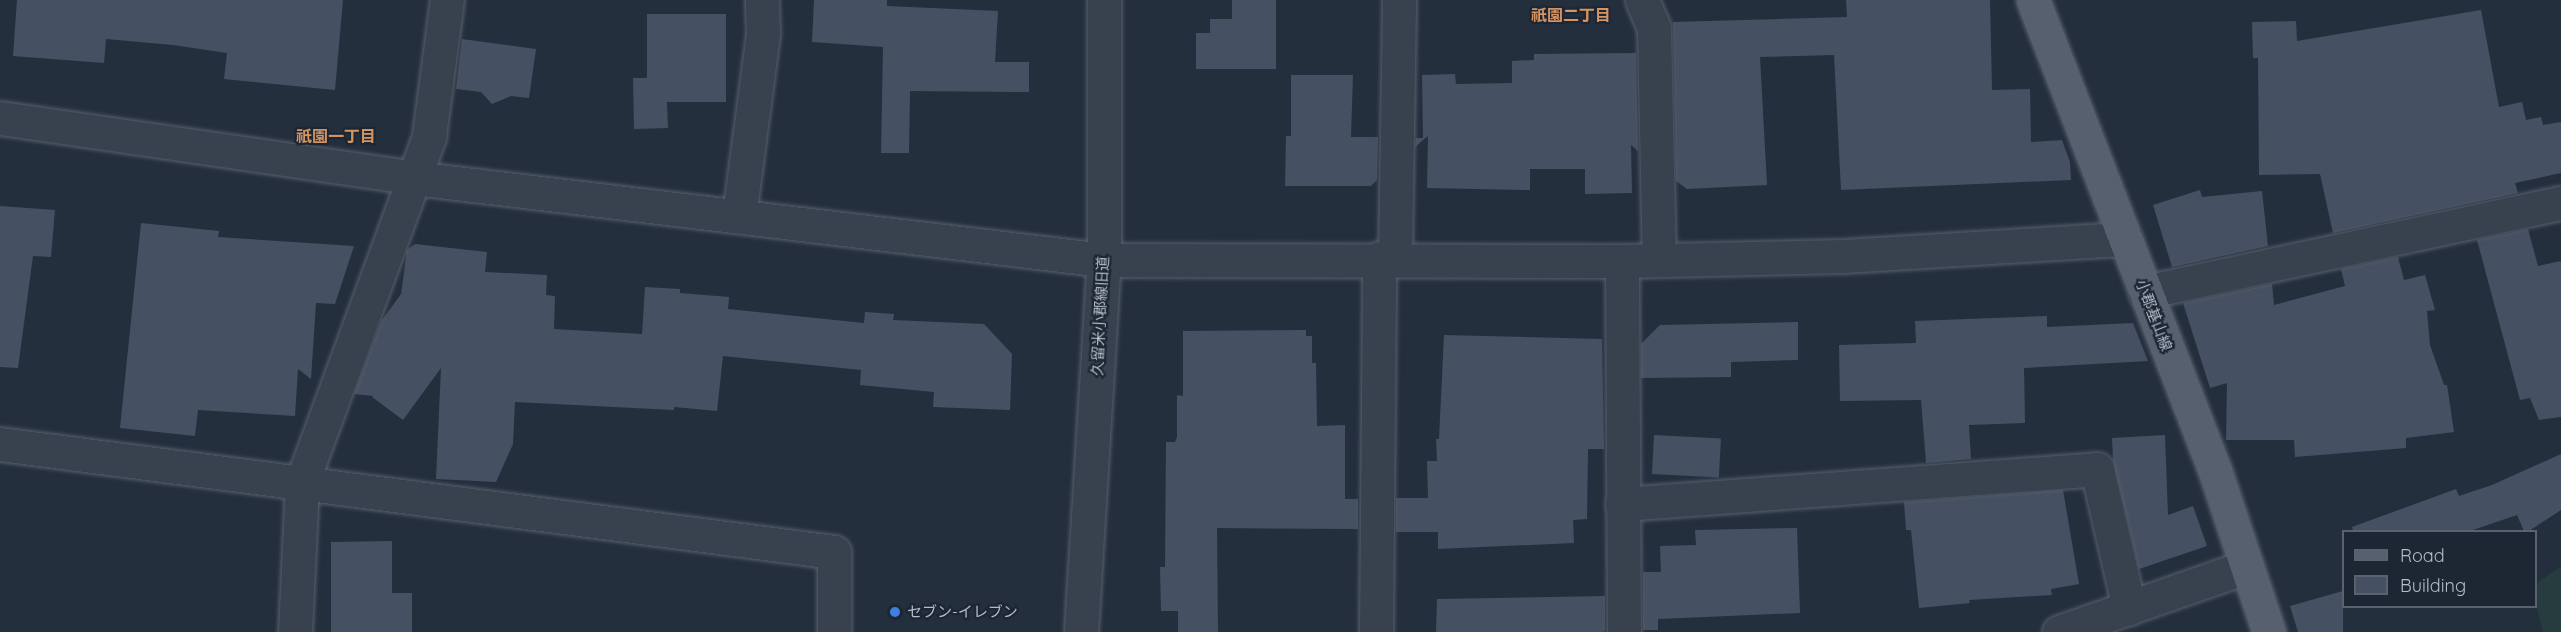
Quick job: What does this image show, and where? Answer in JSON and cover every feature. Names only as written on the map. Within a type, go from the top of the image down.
[{"type":"main road","name":"小郡基山線","points":[[2033,0],[2216,471],[2269,632]]},
{"type":"street","points":[[295,632],[302,482],[429,136],[447,0]]},
{"type":"street","points":[[740,216],[763,33],[762,0]]},
{"type":"street","name":"久留米小郡線旧道","points":[[1081,632],[1104,260],[1104,0]]},
{"type":"street","points":[[1376,632],[1387,259],[1399,0]]},
{"type":"street","points":[[1642,0],[1654,28],[1659,260]]},
{"type":"street","points":[[0,118],[414,178],[1104,260],[1622,261],[1844,256],[2125,239]]},
{"type":"street","points":[[2145,292],[2561,203]]},
{"type":"street","points":[[1622,261],[1624,632]]},
{"type":"street","points":[[0,444],[834,552],[834,632]]},
{"type":"street","points":[[1622,504],[2097,469],[2129,608]]},
{"type":"street","points":[[2059,632],[2246,567]]},
{"type":"green space","points":[[2561,566],[2561,632],[2543,632],[2537,608],[2537,583]]},
{"type":"building","points":[[17,0],[343,0],[335,90],[224,79],[227,53],[173,45],[106,39],[104,63],[13,56]]},
{"type":"building","points":[[814,0],[887,0],[887,6],[998,11],[995,62],[1029,62],[1029,92],[910,91],[909,153],[881,153],[883,47],[812,42]]},
{"type":"building","points":[[1232,0],[1276,0],[1276,69],[1196,69],[1196,33],[1210,33],[1210,19],[1232,19]]},
{"type":"building","points":[[1846,0],[1990,0],[1992,90],[2030,89],[2031,142],[2062,140],[2070,162],[2071,180],[1841,190],[1834,55],[1760,57],[1767,185],[1687,189],[1676,181],[1673,22],[1847,17]]},
{"type":"building","points":[[2481,10],[2499,107],[2522,102],[2526,120],[2541,117],[2543,125],[2561,122],[2561,173],[2515,183],[2518,193],[2333,233],[2320,174],[2259,175],[2258,58],[2253,58],[2252,22],[2296,21],[2297,41]]},
{"type":"building","points":[[647,14],[726,14],[726,102],[667,102],[668,128],[634,129],[633,78],[647,78]]},
{"type":"building","points":[[462,39],[536,49],[529,98],[511,96],[492,104],[481,92],[456,89]]},
{"type":"building","points":[[1636,53],[1638,151],[1631,145],[1632,193],[1585,194],[1585,169],[1530,169],[1530,190],[1427,188],[1428,136],[1415,147],[1416,138],[1423,138],[1422,75],[1455,74],[1456,84],[1512,83],[1512,61],[1534,60],[1534,54]]},
{"type":"building","points":[[1291,75],[1353,75],[1351,137],[1378,137],[1377,180],[1371,186],[1285,186],[1286,136],[1291,136]]},
{"type":"building","points":[[2200,190],[2202,197],[2262,191],[2268,246],[2172,267],[2153,205]]},
{"type":"building","points":[[0,206],[55,210],[51,257],[33,256],[18,368],[0,367]]},
{"type":"building","points":[[141,223],[219,231],[218,237],[354,246],[335,304],[316,303],[311,379],[298,369],[295,416],[198,410],[195,436],[120,428]]},
{"type":"building","points":[[2528,229],[2538,266],[2561,261],[2561,417],[2539,420],[2530,398],[2520,400],[2477,240]]},
{"type":"building","points":[[415,244],[487,252],[485,272],[547,275],[546,295],[555,296],[554,329],[642,334],[645,287],[680,289],[680,293],[729,297],[728,309],[864,323],[865,312],[894,314],[893,320],[984,324],[1012,354],[1010,410],[933,407],[934,392],[860,385],[861,370],[723,356],[717,411],[674,407],[674,410],[515,402],[513,444],[496,482],[436,479],[441,368],[403,420],[373,396],[354,394],[382,320],[401,294],[407,250]]},
{"type":"building","points":[[2398,257],[2404,280],[2425,275],[2435,310],[2427,311],[2430,345],[2444,385],[2447,385],[2454,432],[2406,438],[2406,448],[2295,457],[2294,440],[2226,440],[2227,383],[2210,388],[2183,303],[2272,284],[2274,305],[2345,286],[2341,269]]},
{"type":"building","points":[[2047,316],[2047,327],[2133,323],[2148,361],[2024,368],[2025,423],[1969,425],[1971,459],[1926,463],[1921,400],[1840,401],[1839,345],[1916,343],[1915,321]]},
{"type":"building","points":[[1798,322],[1798,360],[1731,362],[1731,377],[1641,378],[1641,344],[1660,325]]},
{"type":"building","points":[[1306,330],[1306,336],[1312,336],[1312,363],[1316,363],[1317,426],[1345,425],[1345,499],[1358,499],[1358,529],[1217,528],[1218,632],[1178,632],[1178,611],[1161,611],[1160,567],[1165,567],[1166,442],[1175,442],[1177,437],[1177,395],[1183,396],[1183,331]]},
{"type":"building","points":[[1444,335],[1602,339],[1604,449],[1588,449],[1587,519],[1573,520],[1574,543],[1438,549],[1438,532],[1396,532],[1396,498],[1428,498],[1427,461],[1437,461],[1436,439],[1439,439]]},
{"type":"building","points":[[1654,435],[1721,439],[1719,477],[1652,474]]},
{"type":"building","points":[[2165,435],[2168,515],[2193,506],[2207,546],[2139,569],[2113,460],[2112,438]]},
{"type":"building","points":[[2561,454],[2561,510],[2531,530],[2524,530],[2517,515],[2473,530],[2353,530],[2352,527],[2456,489],[2459,496],[2492,485]]},
{"type":"building","points":[[2063,490],[2079,584],[2051,589],[2052,595],[1969,600],[1970,603],[1919,608],[1911,530],[1906,530],[1904,502]]},
{"type":"building","points":[[1797,528],[1800,613],[1658,619],[1658,630],[1643,630],[1643,572],[1661,572],[1660,546],[1696,545],[1695,530]]},
{"type":"building","points":[[392,541],[392,593],[412,593],[412,632],[331,632],[331,542]]},
{"type":"building","points":[[2342,591],[2343,632],[2298,632],[2290,606]]},
{"type":"building","points":[[1605,596],[1605,631],[1603,632],[1436,632],[1437,599]]},
{"type":"place","name":"セブン-イレブン","points":[[895,612]]},
{"type":"district","name":"祇園二丁目","points":[[1571,15]]},
{"type":"district","name":"祇園一丁目","points":[[336,136]]}]
